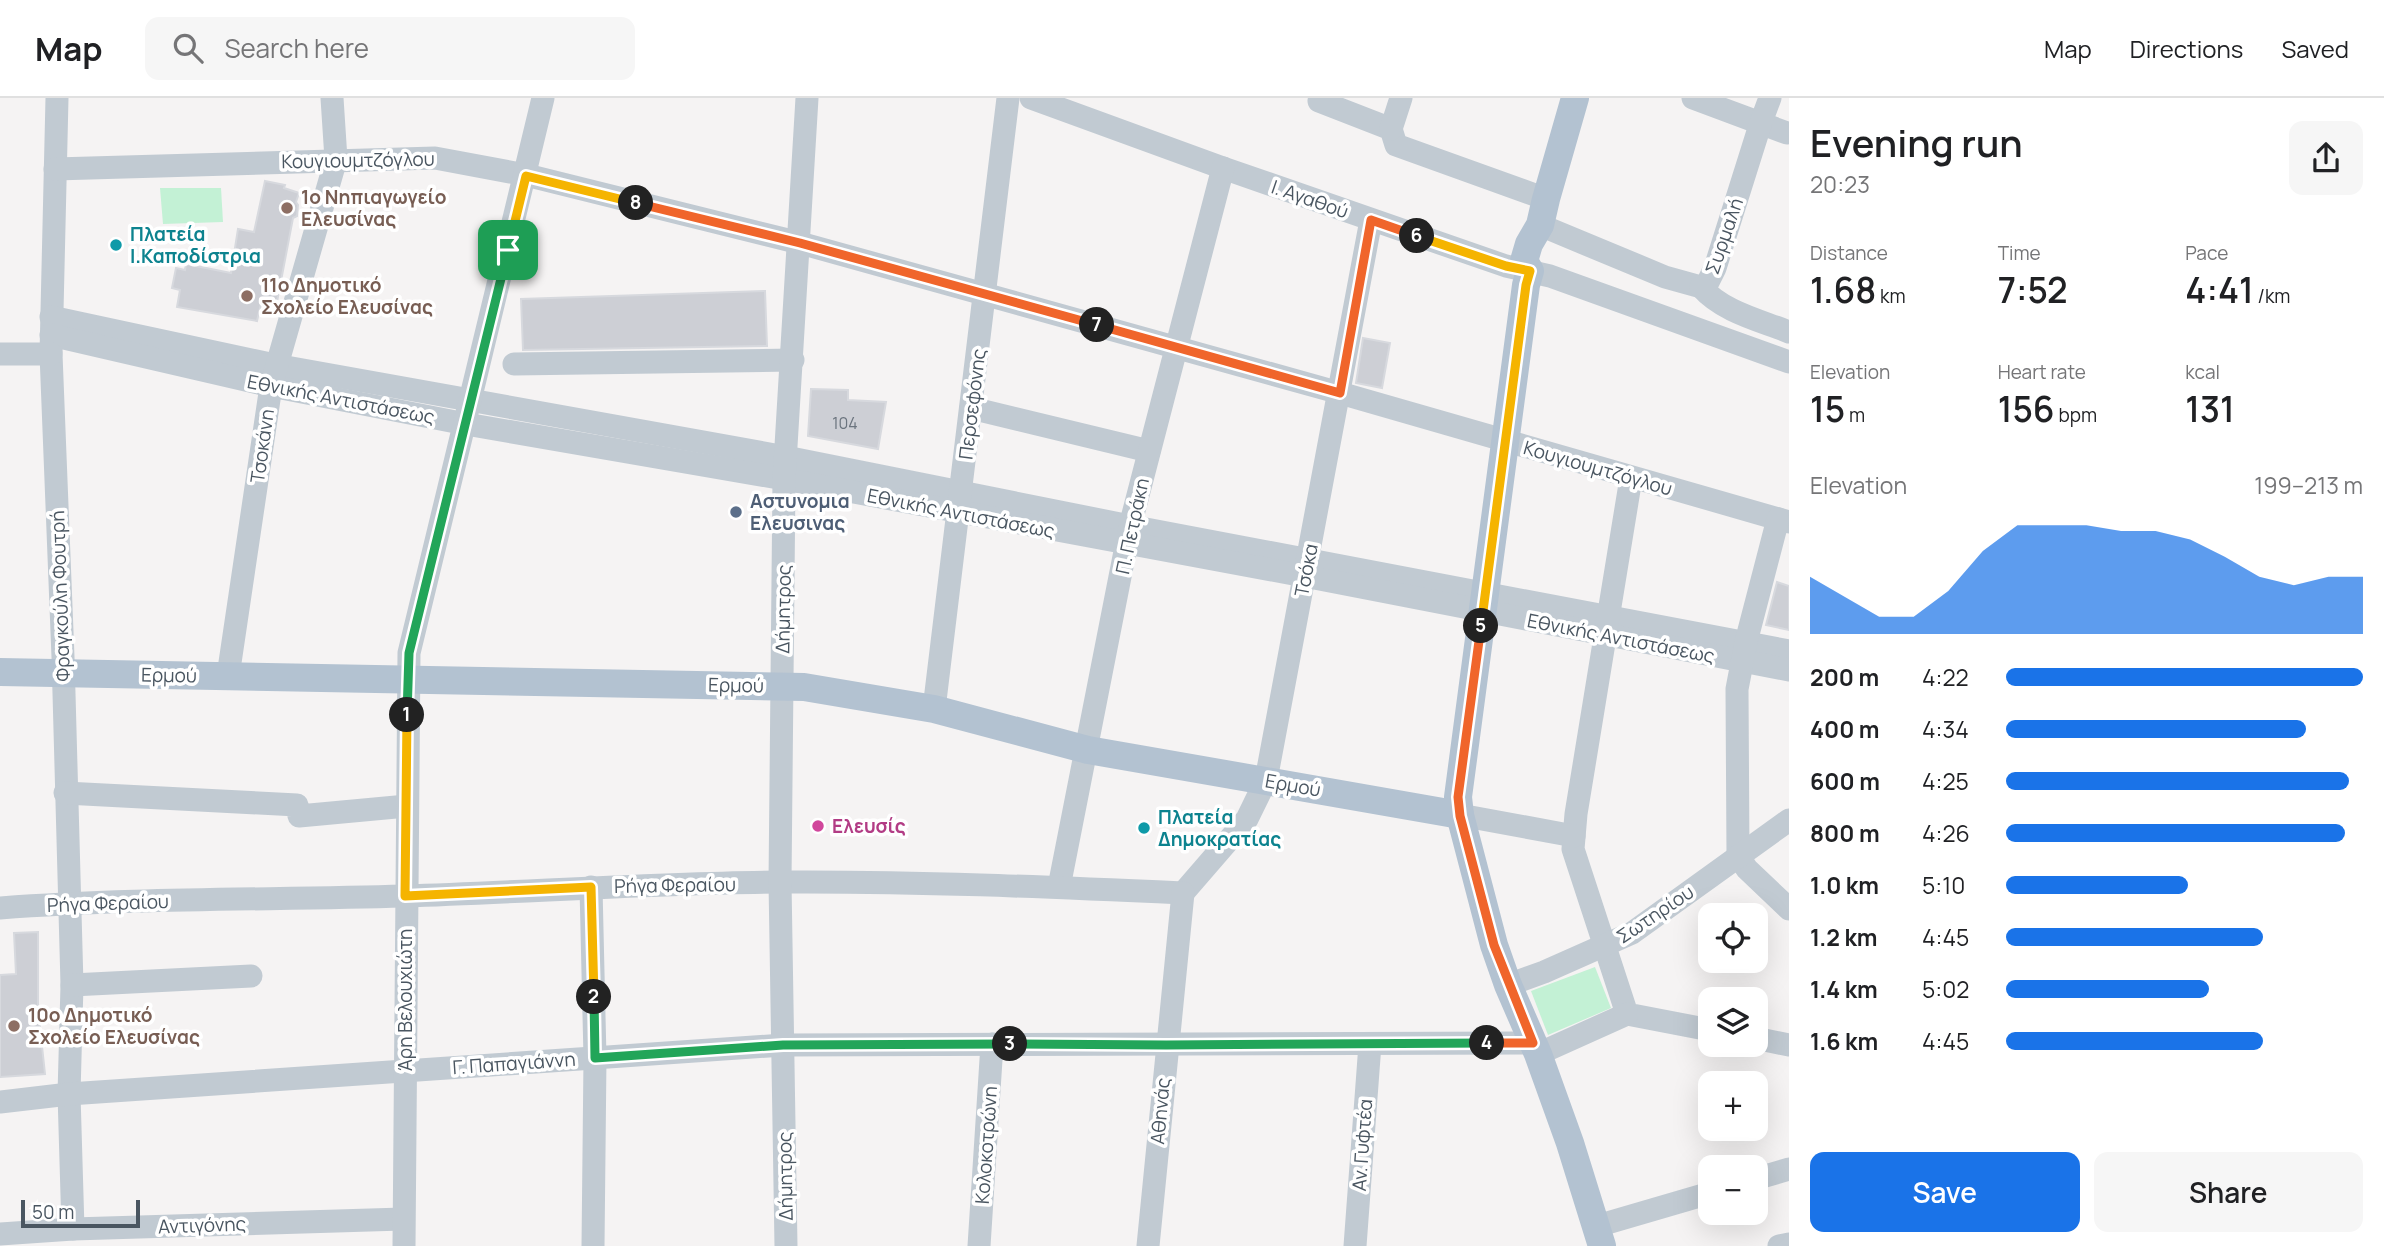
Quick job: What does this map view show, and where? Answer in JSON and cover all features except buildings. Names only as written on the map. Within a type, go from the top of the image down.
[{"type":"main road","points":[[1575,98],[1543,212],[1524,261],[1530,271],[1458,797],[1479,897],[1508,985],[1536,1048],[1600,1236]]},
{"type":"main road","name":"Ερμού","points":[[0,672],[804,687],[934,709],[1088,750],[1460,816]]},
{"type":"street","name":"Φραγκούλη Φουτρή","points":[[57,98],[51,336],[72,985],[69,1094],[73,1229]]},
{"type":"street","name":"Τσοκάνη","points":[[228,676],[273,375],[336,159],[332,98]]},
{"type":"street","name":"Άρη Βελουχιώτη","points":[[404,1246],[409,653],[543,98]]},
{"type":"street","name":"Δήμητρος","points":[[786,1246],[780,882],[785,468],[807,98]]},
{"type":"street","name":"Περσεφόνης","points":[[934,709],[1008,98]]},
{"type":"street","name":"Ι. Αγαθού","points":[[1031,98],[1371,220],[1506,266],[1563,280],[1789,362]]},
{"type":"street","points":[[1319,101],[1391,129],[1401,98]]},
{"type":"street","points":[[1693,98],[1766,106],[1788,134]]},
{"type":"street","name":"Συρμαλή","points":[[1391,129],[1396,145],[1543,212],[1665,277],[1701,287],[1708,282],[1715,268],[1766,106]]},
{"type":"street","name":"Κουγιουμτζόγλου","points":[[55,169],[435,158],[526,176],[800,243],[1340,393],[1783,521]]},
{"type":"street","name":"Π. Πετράκη","points":[[1059,887],[1088,750],[1128,535],[1223,168]]},
{"type":"street","name":"Τσόκα","points":[[1182,893],[1247,820],[1266,780],[1371,220]]},
{"type":"street","points":[[1701,287],[1711,299],[1723,307],[1789,332]]},
{"type":"street","name":"Εθνικής Αντιστάσεως","points":[[0,354],[51,336],[273,375],[471,400],[960,503],[1306,567],[1607,627],[1744,651],[1789,651]]},
{"type":"street","points":[[514,364],[793,360]]},
{"type":"street","name":"Εθνικής Αντιστάσεως","points":[[273,375],[466,424],[785,468]]},
{"type":"street","points":[[971,408],[1149,451]]},
{"type":"street","points":[[1627,1014],[1573,849],[1631,478]]},
{"type":"street","points":[[1783,521],[1744,651],[1737,689],[1738,856],[1747,869],[1789,909]]},
{"type":"street","name":"Εθνικής Αντιστάσεως","points":[[1744,651],[1789,670]]},
{"type":"street","points":[[65,793],[298,805],[299,816],[407,806]]},
{"type":"street","points":[[1460,816],[1574,836]]},
{"type":"street","name":"Σωτηρίου","points":[[1508,985],[1632,933],[1789,820]]},
{"type":"street","name":"Ρήγα Φεραίου","points":[[0,908],[69,903],[405,896],[780,882],[1059,887],[1182,893]]},
{"type":"street","points":[[591,887],[595,1058],[593,1246]]},
{"type":"street","name":"Αθηνάς","points":[[1148,1246],[1182,893]]},
{"type":"street","points":[[72,985],[251,976]]},
{"type":"street","points":[[1536,1048],[1627,1014],[1698,1028]]},
{"type":"street","points":[[1768,1041],[1789,1045]]},
{"type":"street","name":"Κολοκοτρώνη","points":[[979,1246],[992,1044]]},
{"type":"street","name":"Γ. Παπαγιάννη","points":[[0,1102],[69,1094],[783,1045],[1370,1044],[1536,1048]]},
{"type":"street","name":"Αν. Γυφτέα","points":[[1355,1246],[1370,1044]]},
{"type":"street","points":[[1768,1176],[1789,1170]]},
{"type":"street","points":[[1600,1236],[1698,1198]]},
{"type":"street","name":"Αντιγόνης","points":[[0,1234],[73,1229],[403,1219]]},
{"type":"street","points":[[1779,1246],[1789,1244]]},
{"type":"green space","points":[[160,188],[221,188],[223,222],[163,224]]},
{"type":"green space","points":[[1595,967],[1611,1008],[1548,1035],[1531,991]]},
{"type":"place","name":"1ο Νηπιαγωγείο Ελευσίνας","points":[[287,208]]},
{"type":"place","name":"Πλατεία Ι.Καποδίστρια","points":[[116,245]]},
{"type":"place","name":"11ο Δημοτικό Σχολείο Ελευσίνας","points":[[247,296]]},
{"type":"place","name":"Αστυνομια Ελευσινας","points":[[736,512]]},
{"type":"place","name":"Ελευσίς","points":[[818,826]]},
{"type":"place","name":"Πλατεία Δημοκρατίας","points":[[1144,828]]},
{"type":"place","name":"10ο Δημοτικό Σχολείο Ελευσίνας","points":[[14,1026]]},
{"type":"route","points":[[526,176],[800,243],[1340,393],[1371,220],[1506,266],[1530,271],[1458,797],[1479,897],[1508,985],[1533,1043],[783,1045],[595,1058],[591,887],[405,896],[409,653],[508,250],[526,176]]}]
